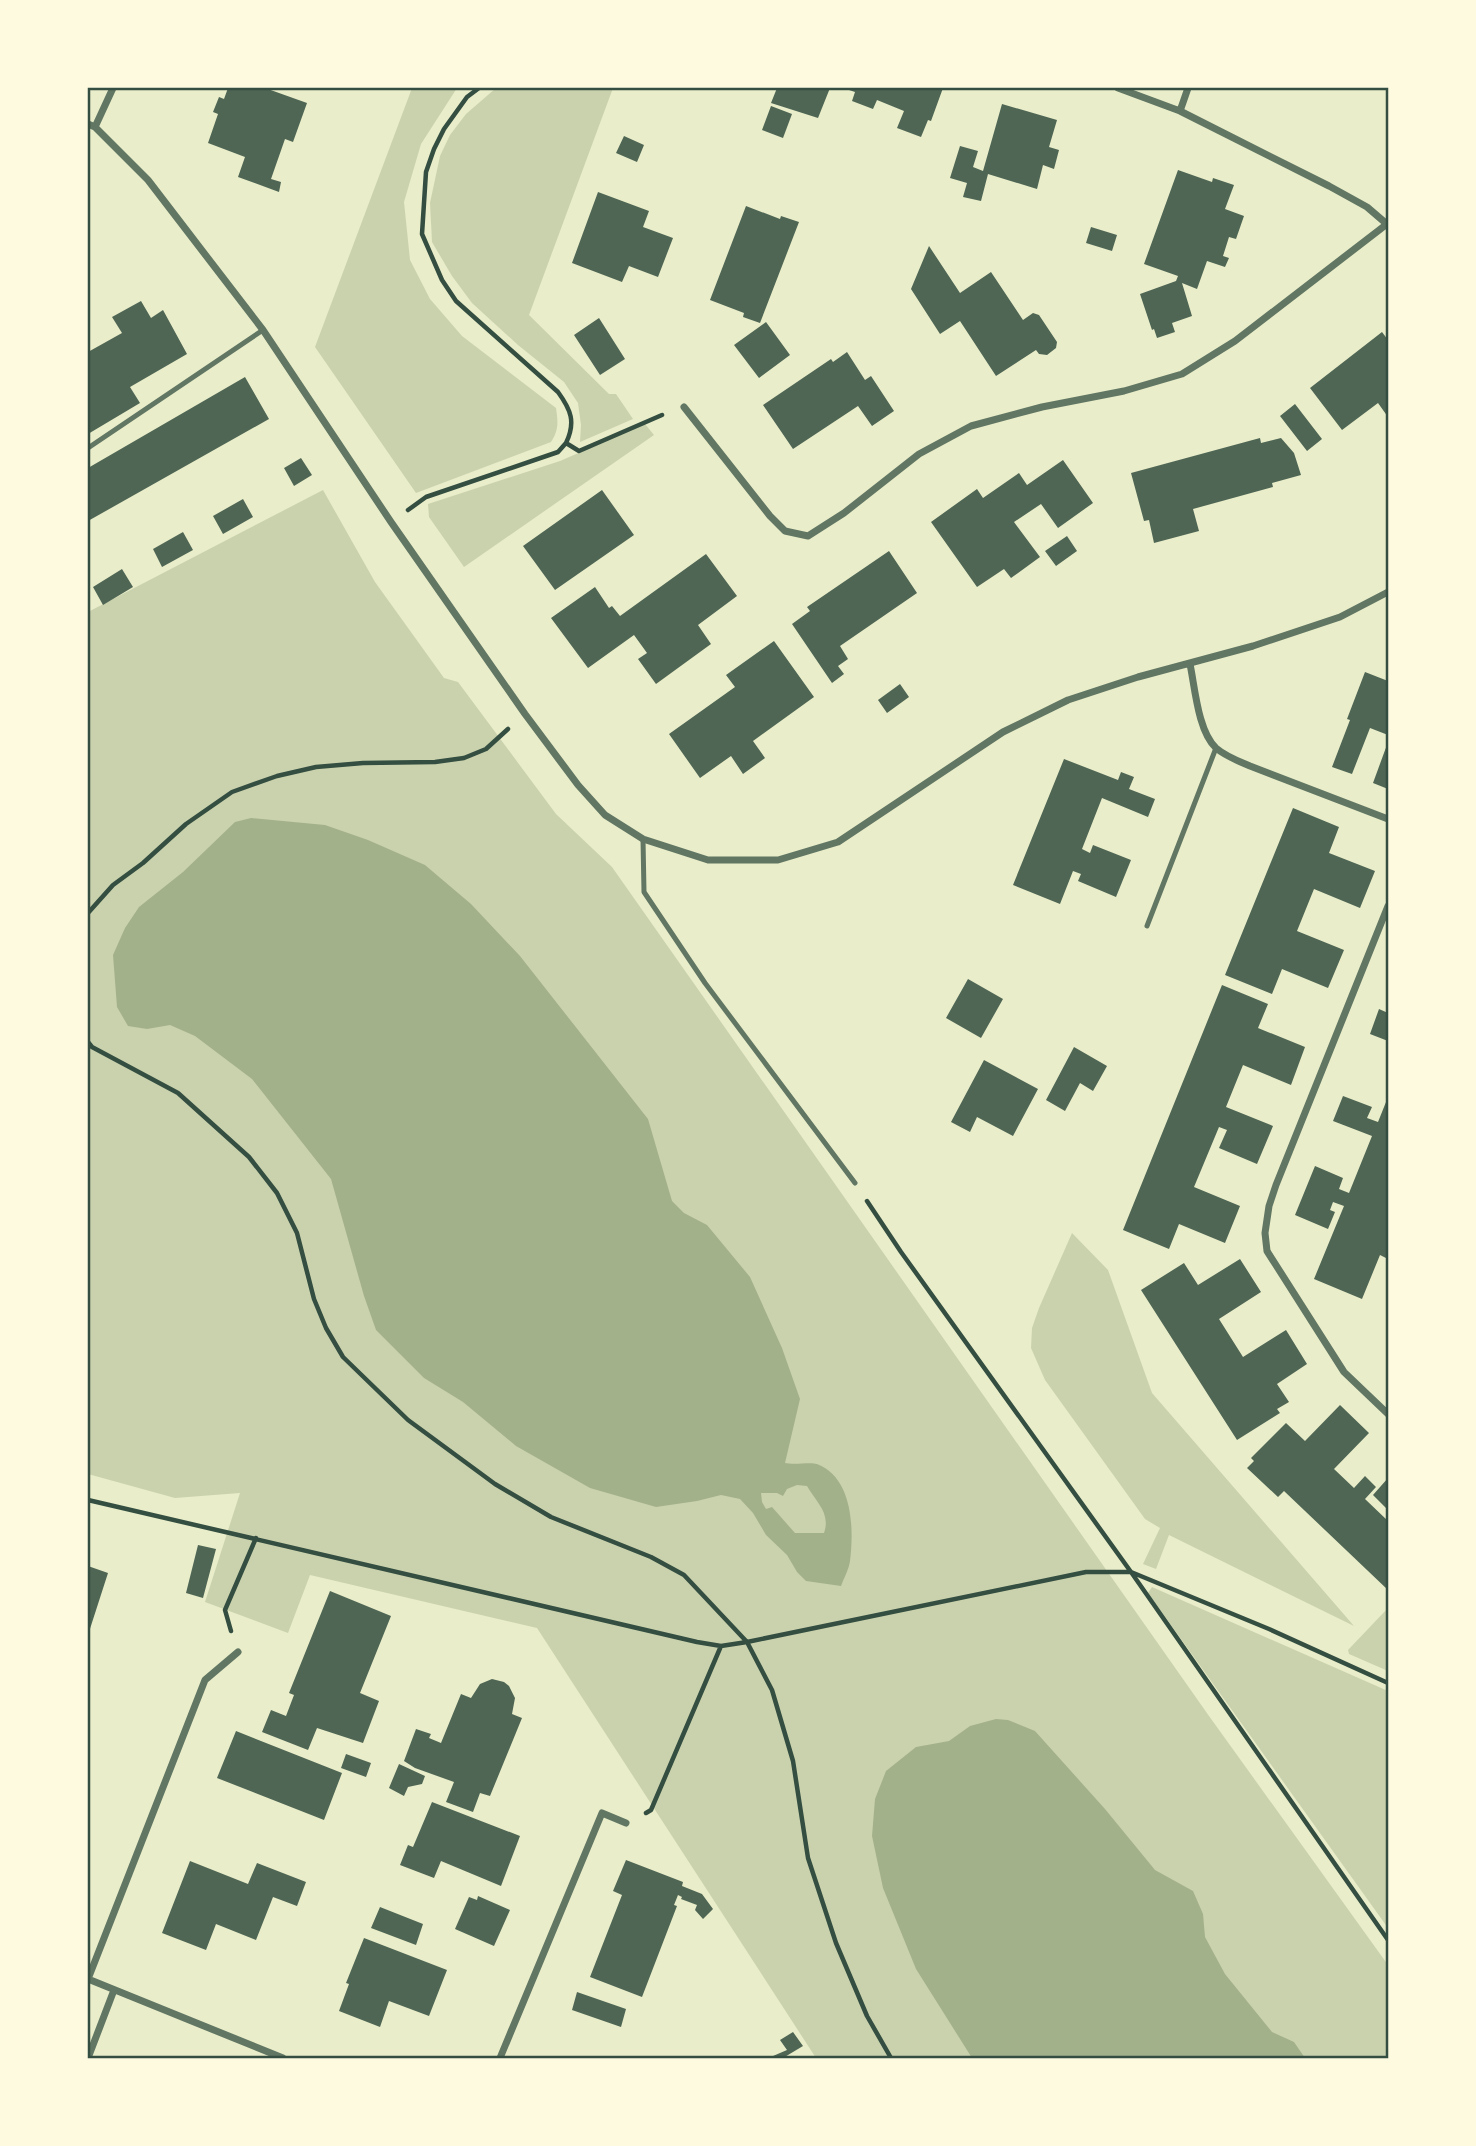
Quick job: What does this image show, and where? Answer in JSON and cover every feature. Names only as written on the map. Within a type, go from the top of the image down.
[{"type":"street","points":[[113,88],[91,126],[148,180],[263,330],[391,522],[578,785],[605,814],[643,839],[708,860],[778,860],[838,842],[1014,726],[1068,700],[1138,677],[1253,646],[1340,617],[1388,593]]},
{"type":"street","points":[[684,407],[769,516],[785,531],[808,536],[844,513],[919,454],[971,426],[1042,407],[1124,391],[1182,374],[1235,341],[1388,225],[1367,207],[1329,186],[1180,111],[1118,88]]},
{"type":"street","points":[[1180,111],[1188,88]]},
{"type":"street","points":[[1190,664],[1206,736],[1216,748],[1250,766],[1388,818]]},
{"type":"street","points":[[1388,906],[1276,1185],[1269,1206],[1265,1233],[1267,1251],[1277,1270],[1344,1372],[1388,1413]]},
{"type":"street","points":[[238,1652],[205,1680],[88,1979],[283,2059]]},
{"type":"street","points":[[500,2059],[602,1813],[626,1823]]},
{"type":"street","points":[[88,2058],[114,1990]]},
{"type":"lane","points":[[88,448],[263,330]]},
{"type":"lane","points":[[1147,926],[1216,748]]},
{"type":"lane","points":[[643,839],[645,892],[705,983],[855,1183]]},
{"type":"path","points":[[391,522],[426,497],[558,452],[572,431],[571,415],[558,392],[456,301],[442,280],[422,234],[426,172],[434,149],[444,129],[467,97],[479,88]]},
{"type":"path","points":[[566,443],[579,451],[642,422],[684,407]]},
{"type":"path","points":[[88,913],[113,885],[143,863],[186,824],[232,792],[277,776],[316,767],[435,762],[464,758],[486,749],[525,714]]},
{"type":"path","points":[[88,1042],[92,1047],[178,1093],[249,1157],[277,1194],[297,1233],[314,1299],[338,1348],[408,1420],[495,1484],[551,1517],[652,1557],[684,1575],[747,1642],[772,1690],[793,1761],[808,1858],[836,1943],[867,2016],[891,2059]]},
{"type":"path","points":[[855,1183],[901,1252],[1388,1940]]},
{"type":"path","points":[[88,1500],[721,1646],[1086,1572],[1130,1572],[1258,1624],[1388,1683]]},
{"type":"path","points":[[238,1652],[225,1610],[256,1538]]},
{"type":"path","points":[[626,1823],[651,1810],[721,1646]]},
{"type":"shaded area","points":[[412,88],[457,88],[421,144],[404,202],[410,260],[430,299],[462,336],[556,408],[557,422],[557,430],[551,442],[416,493],[315,347]]},
{"type":"shaded area","points":[[496,88],[613,88],[529,315],[609,394],[616,394],[633,419],[580,442],[578,403],[564,382],[472,303],[432,242],[430,203],[440,156],[450,135],[466,114]]},
{"type":"shaded area","points":[[645,424],[654,435],[464,567],[429,517],[428,504],[560,461]]},
{"type":"shaded area","points":[[323,490],[375,582],[444,678],[458,682],[556,814],[612,867],[1209,1716],[1388,1965],[1388,2058],[816,2058],[537,1628],[310,1575],[288,1633],[205,1602],[240,1493],[175,1498],[88,1474],[88,612]]},
{"type":"shaded area","points":[[251,818],[325,825],[425,865],[471,904],[520,956],[648,1119],[672,1201],[684,1213],[707,1225],[750,1277],[782,1348],[800,1399],[785,1463],[814,1463],[829,1471],[838,1480],[848,1505],[852,1534],[850,1561],[841,1586],[806,1581],[787,1555],[766,1535],[753,1513],[740,1499],[721,1495],[656,1507],[590,1488],[516,1446],[463,1402],[424,1378],[376,1330],[331,1179],[252,1079],[195,1036],[170,1025],[147,1029],[128,1026],[117,1007],[113,955],[125,928],[139,907],[183,872],[235,822]],"holes":[[[797,1485],[807,1486],[826,1519],[824,1533],[795,1533],[772,1507],[766,1509],[762,1502],[761,1493],[777,1493],[783,1496],[787,1489]]]},
{"type":"shaded area","points":[[1072,1233],[1108,1270],[1152,1393],[1354,1626],[1169,1535],[1156,1569],[1143,1564],[1160,1528],[1145,1519],[1045,1380],[1031,1348],[1032,1328],[1039,1308]]},
{"type":"shaded area","points":[[1152,1587],[1388,1691],[1388,1928],[1148,1593]]},
{"type":"shaded area","points":[[1388,1608],[1388,1671],[1349,1654],[1348,1650]]},
{"type":"shaded area","points":[[996,1719],[1008,1720],[1035,1731],[1155,1870],[1193,1891],[1203,1914],[1205,1937],[1225,1974],[1272,2032],[1294,2042],[1305,2058],[972,2058],[916,1969],[883,1888],[872,1836],[875,1799],[886,1771],[916,1747],[949,1741],[970,1726]]},
{"type":"building","points":[[228,88],[265,88],[307,103],[293,142],[285,139],[271,179],[281,182],[279,192],[238,177],[245,157],[208,143],[218,114],[213,112],[219,97],[224,99]]},
{"type":"building","points":[[777,88],[830,88],[818,118],[771,103]]},
{"type":"building","points":[[843,88],[943,88],[931,121],[928,120],[921,137],[897,128],[904,111],[877,100],[873,109],[852,101],[855,92]]},
{"type":"building","points":[[1002,104],[1057,120],[1049,147],[1059,150],[1054,169],[1043,165],[1037,189],[988,174],[981,201],[963,197],[967,183],[950,178],[960,146],[978,151],[973,167],[983,171]]},
{"type":"building","points":[[771,106],[792,114],[783,138],[762,130]]},
{"type":"building","points":[[624,136],[644,145],[637,162],[616,153]]},
{"type":"building","points":[[1178,170],[1212,182],[1213,178],[1234,185],[1225,209],[1244,216],[1236,239],[1229,237],[1223,256],[1229,258],[1225,267],[1207,261],[1197,289],[1182,283],[1192,316],[1172,323],[1175,332],[1157,338],[1140,294],[1176,281],[1178,276],[1144,264]]},
{"type":"building","points":[[598,192],[649,211],[643,227],[673,238],[658,277],[629,266],[622,282],[572,263]]},
{"type":"building","points":[[746,206],[780,219],[781,216],[799,222],[760,323],[743,317],[744,313],[710,300]]},
{"type":"building","points":[[1091,227],[1117,235],[1112,251],[1086,243]]},
{"type":"building","points":[[929,246],[960,293],[991,272],[1023,320],[1033,313],[1039,315],[1057,342],[1056,348],[1047,355],[1039,354],[1036,350],[996,376],[960,321],[940,334],[911,289]]},
{"type":"building","points":[[141,301],[151,318],[163,310],[187,354],[130,387],[140,403],[88,434],[88,352],[122,333],[112,317]]},
{"type":"building","points":[[599,318],[625,359],[600,375],[574,335]]},
{"type":"building","points":[[766,322],[790,355],[759,378],[734,345]]},
{"type":"building","points":[[1382,332],[1388,340],[1388,417],[1378,403],[1342,430],[1310,388]]},
{"type":"building","points":[[847,352],[865,380],[871,376],[894,411],[872,426],[858,406],[793,449],[763,405],[831,359],[833,362]]},
{"type":"building","points":[[245,377],[269,419],[88,521],[88,468]]},
{"type":"building","points":[[1295,404],[1322,439],[1307,451],[1280,416]]},
{"type":"building","points":[[1260,438],[1261,443],[1281,438],[1294,453],[1301,475],[1272,483],[1273,487],[1193,509],[1199,531],[1154,543],[1149,520],[1144,521],[1131,473]]},
{"type":"building","points":[[301,458],[312,475],[294,486],[284,468]]},
{"type":"building","points":[[1063,460],[1093,503],[1058,528],[1041,504],[1014,522],[1040,557],[1011,578],[1004,569],[977,587],[931,522],[977,489],[983,498],[1019,473],[1027,485]]},
{"type":"building","points":[[602,490],[634,535],[555,590],[523,546]]},
{"type":"building","points":[[243,499],[253,517],[223,534],[213,516]]},
{"type":"building","points":[[183,532],[193,550],[162,567],[153,549]]},
{"type":"building","points":[[1067,536],[1077,551],[1056,566],[1045,551]]},
{"type":"building","points":[[889,551],[917,593],[840,646],[848,659],[838,666],[844,674],[832,683],[792,624],[810,611],[807,607]]},
{"type":"building","points":[[706,554],[737,596],[698,625],[711,644],[656,684],[638,659],[647,653],[634,635],[588,668],[551,618],[595,587],[609,608],[612,606],[620,616]]},
{"type":"building","points":[[122,569],[133,587],[103,605],[93,587]]},
{"type":"building","points":[[774,641],[814,697],[753,741],[765,758],[743,774],[731,756],[700,778],[669,734],[735,687],[726,675]]},
{"type":"building","points":[[1365,672],[1388,681],[1388,735],[1370,728],[1352,774],[1332,767]]},
{"type":"building","points":[[900,684],[909,697],[887,713],[878,700]]},
{"type":"building","points":[[1388,742],[1388,789],[1373,783]]},
{"type":"building","points":[[1064,759],[1118,780],[1121,772],[1134,777],[1129,789],[1155,799],[1148,817],[1102,798],[1082,849],[1090,853],[1093,845],[1131,860],[1116,897],[1078,881],[1081,874],[1073,871],[1060,904],[1013,885]]},
{"type":"building","points":[[1293,808],[1339,827],[1329,853],[1375,871],[1360,908],[1314,889],[1297,931],[1344,950],[1328,988],[1282,969],[1272,994],[1225,975]]},
{"type":"building","points":[[968,979],[1003,999],[981,1038],[946,1018]]},
{"type":"building","points":[[1222,985],[1268,1004],[1258,1028],[1305,1047],[1291,1085],[1243,1065],[1226,1107],[1273,1126],[1257,1164],[1219,1148],[1227,1130],[1219,1127],[1194,1187],[1240,1206],[1225,1243],[1179,1224],[1169,1249],[1123,1230]]},
{"type":"building","points":[[1379,1009],[1388,1013],[1388,1041],[1370,1034]]},
{"type":"building","points":[[1074,1047],[1107,1066],[1093,1091],[1080,1083],[1065,1111],[1046,1100]]},
{"type":"building","points":[[984,1060],[1038,1089],[1013,1136],[977,1117],[970,1132],[951,1122]]},
{"type":"building","points":[[1343,1096],[1372,1107],[1367,1118],[1378,1122],[1388,1097],[1388,1259],[1380,1255],[1362,1299],[1314,1279],[1344,1206],[1333,1202],[1330,1210],[1335,1212],[1328,1229],[1295,1215],[1315,1166],[1343,1178],[1339,1189],[1349,1193],[1372,1136],[1333,1121]]},
{"type":"building","points":[[1240,1259],[1261,1292],[1219,1319],[1243,1357],[1286,1330],[1307,1364],[1277,1384],[1289,1402],[1277,1409],[1280,1413],[1237,1440],[1141,1290],[1184,1263],[1198,1285]]},
{"type":"building","points":[[1340,1405],[1369,1433],[1334,1469],[1354,1488],[1365,1476],[1376,1487],[1365,1499],[1388,1521],[1388,1590],[1284,1491],[1278,1497],[1247,1468],[1254,1461],[1251,1458],[1286,1423],[1305,1441]]},
{"type":"building","points":[[1388,1478],[1388,1510],[1373,1495]]},
{"type":"building","points":[[198,1545],[216,1549],[203,1598],[186,1593]]},
{"type":"building","points":[[88,1566],[108,1573],[88,1635]]},
{"type":"building","points":[[330,1591],[391,1616],[360,1693],[379,1701],[363,1743],[317,1728],[308,1750],[262,1732],[271,1710],[286,1716],[294,1695],[289,1693]]},
{"type":"building","points":[[492,1679],[509,1686],[515,1698],[512,1714],[522,1718],[490,1796],[480,1793],[473,1812],[446,1802],[454,1782],[415,1768],[404,1761],[416,1729],[431,1734],[429,1738],[441,1743],[461,1694],[471,1698],[480,1684]]},
{"type":"building","points":[[236,1731],[342,1773],[324,1820],[217,1778]]},
{"type":"building","points":[[346,1754],[371,1763],[366,1777],[341,1768]]},
{"type":"building","points":[[399,1764],[425,1776],[422,1784],[408,1787],[404,1796],[389,1788]]},
{"type":"building","points":[[432,1802],[520,1836],[501,1886],[441,1861],[434,1878],[400,1865],[408,1845],[413,1847]]},
{"type":"building","points":[[626,1860],[683,1882],[682,1886],[702,1894],[713,1909],[703,1919],[695,1910],[697,1905],[681,1899],[678,1895],[674,1905],[677,1906],[642,1997],[590,1977],[622,1895],[613,1891]]},
{"type":"building","points":[[190,1861],[248,1884],[257,1863],[306,1882],[297,1906],[273,1897],[256,1940],[216,1924],[206,1950],[162,1933]]},
{"type":"building","points":[[478,1896],[510,1910],[494,1946],[455,1929],[469,1897],[477,1900]]},
{"type":"building","points":[[380,1907],[423,1924],[416,1945],[371,1928]]},
{"type":"building","points":[[364,1938],[447,1970],[429,2016],[389,2001],[380,2027],[339,2011],[349,1984],[346,1983]]},
{"type":"building","points":[[577,1992],[626,2009],[621,2027],[572,2010]]},
{"type":"building","points":[[793,2032],[803,2046],[783,2058],[775,2058],[773,2056],[787,2050],[780,2040]]}]
